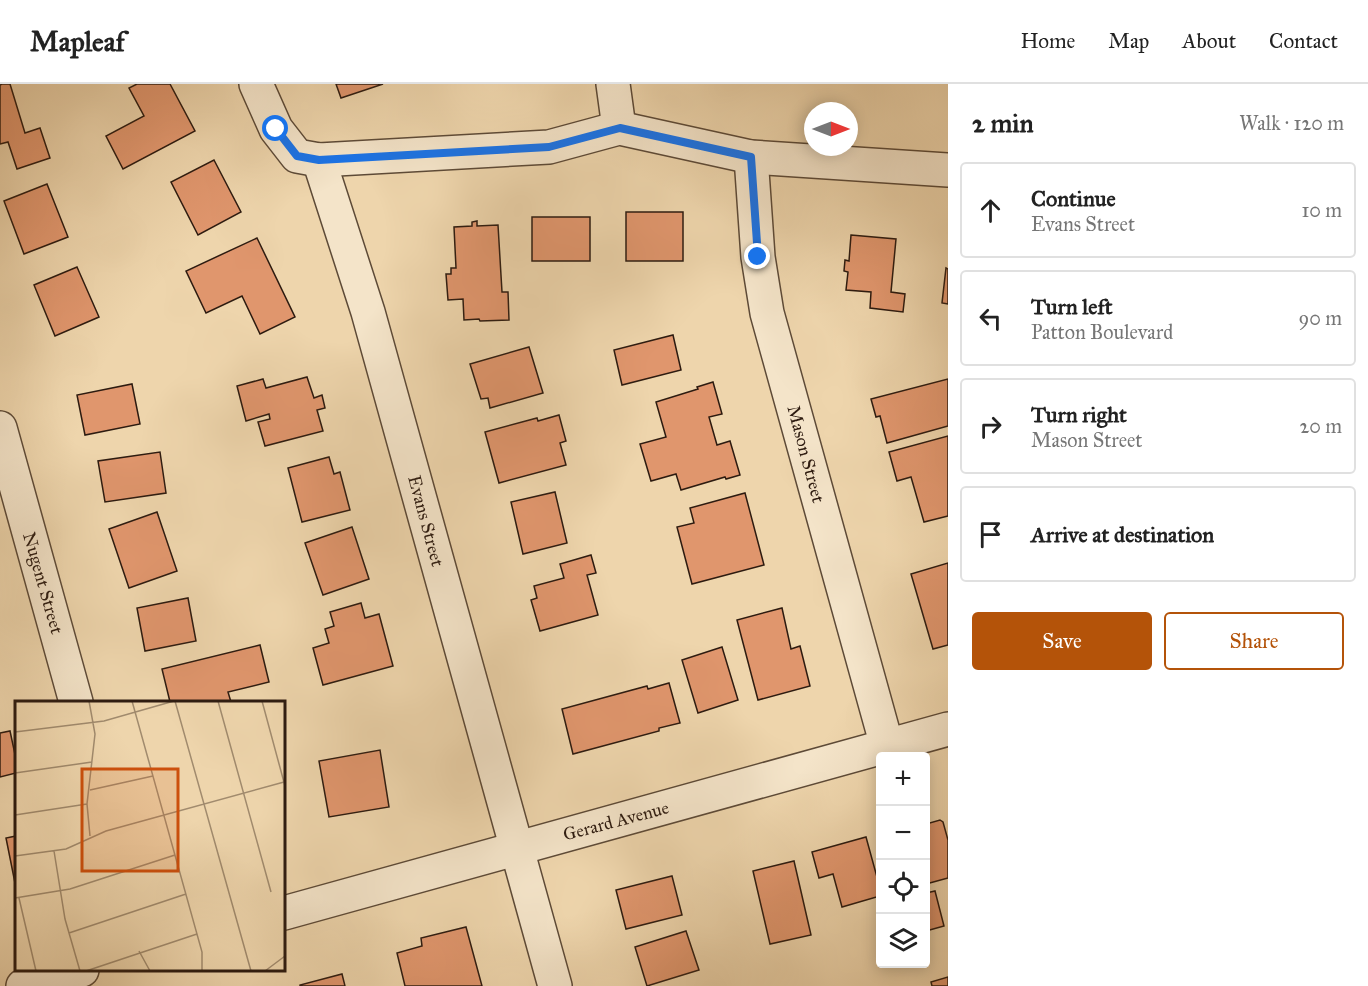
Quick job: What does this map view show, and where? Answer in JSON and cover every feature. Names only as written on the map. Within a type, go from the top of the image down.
[{"type":"street","points":[[256,84],[276,129],[297,156],[319,160],[549,147],[620,128],[751,157],[948,170]]},
{"type":"street","points":[[613,84],[620,128]]},
{"type":"street","name":"Mason Street","points":[[751,157],[758,257],[767,313],[887,746]]},
{"type":"street","name":"Evans Street","points":[[319,160],[368,312],[555,986]]},
{"type":"street","name":"Nugent Street","points":[[0,428],[76,701]]},
{"type":"street","name":"Gerard Avenue","points":[[285,913],[948,729]]},
{"type":"street","points":[[23,986],[75,971]]},
{"type":"building","points":[[10,84],[25,133],[40,128],[50,158],[17,169],[8,142],[0,144],[0,85]]},
{"type":"building","points":[[137,84],[170,84],[195,131],[123,169],[106,136],[144,116],[129,88]]},
{"type":"building","points":[[336,84],[383,84],[341,98]]},
{"type":"building","points":[[214,160],[241,212],[198,235],[171,182]]},
{"type":"building","points":[[47,184],[68,237],[24,254],[4,201]]},
{"type":"building","points":[[626,212],[683,212],[683,261],[626,261]]},
{"type":"building","points":[[532,217],[590,217],[590,261],[532,261]]},
{"type":"building","points":[[477,221],[477,226],[498,225],[502,292],[508,292],[509,320],[464,320],[463,299],[448,300],[446,274],[451,274],[451,268],[456,268],[454,227],[472,226],[472,222]]},
{"type":"building","points":[[851,235],[896,239],[891,292],[905,294],[903,312],[870,308],[871,292],[846,290],[848,272],[844,271],[845,260],[849,261]]},
{"type":"building","points":[[257,238],[295,317],[260,334],[242,296],[206,313],[186,271]]},
{"type":"building","points":[[77,267],[99,317],[55,336],[34,285]]},
{"type":"building","points":[[946,268],[948,269],[948,304],[942,303]]},
{"type":"building","points":[[673,335],[681,370],[622,385],[614,350]]},
{"type":"building","points":[[529,347],[543,393],[490,408],[488,398],[481,399],[470,364]]},
{"type":"building","points":[[307,377],[314,398],[322,395],[325,408],[317,410],[323,431],[265,446],[258,422],[270,419],[269,414],[246,421],[237,386],[263,379],[266,388]]},
{"type":"building","points":[[948,379],[948,426],[887,443],[880,416],[876,417],[871,399]]},
{"type":"building","points":[[713,382],[722,414],[709,417],[717,445],[730,441],[740,475],[681,490],[676,474],[651,481],[640,444],[666,437],[656,402]]},
{"type":"building","points":[[132,384],[140,424],[85,435],[77,395]]},
{"type":"building","points":[[559,415],[566,441],[560,443],[566,465],[499,483],[485,432],[537,418],[538,421]]},
{"type":"building","points":[[948,436],[948,516],[924,522],[911,477],[897,481],[889,452]]},
{"type":"building","points":[[160,452],[166,493],[105,502],[98,461]]},
{"type":"building","points":[[329,457],[334,474],[340,472],[350,510],[302,522],[288,468]]},
{"type":"building","points":[[555,492],[567,543],[523,554],[511,502]]},
{"type":"building","points":[[745,493],[764,565],[692,584],[677,527],[694,523],[690,508]]},
{"type":"building","points":[[157,512],[177,571],[129,588],[109,529]]},
{"type":"building","points":[[352,527],[369,579],[323,595],[305,543]]},
{"type":"building","points":[[591,555],[596,573],[587,575],[598,615],[540,631],[531,600],[537,598],[534,586],[564,578],[560,564]]},
{"type":"building","points":[[948,563],[948,645],[933,649],[911,574]]},
{"type":"building","points":[[188,598],[196,641],[145,651],[137,608]]},
{"type":"building","points":[[361,603],[365,618],[379,614],[393,666],[323,685],[313,648],[329,643],[325,629],[334,626],[330,612]]},
{"type":"building","points":[[782,608],[791,649],[800,646],[810,686],[758,700],[737,620]]},
{"type":"building","points":[[260,645],[269,682],[228,692],[231,701],[170,701],[162,669]]},
{"type":"building","points":[[722,647],[738,700],[698,713],[682,660]]},
{"type":"building","points":[[669,683],[680,723],[659,728],[659,731],[573,754],[562,709],[647,686],[648,689]]},
{"type":"building","points":[[10,731],[15,754],[15,773],[0,777],[0,733]]},
{"type":"building","points":[[380,750],[389,807],[329,817],[319,761]]},
{"type":"building","points":[[940,820],[943,822],[948,840],[948,878],[930,883],[930,860],[930,823]]},
{"type":"building","points":[[15,836],[15,883],[6,838]]},
{"type":"building","points":[[866,837],[876,873],[876,897],[842,907],[833,874],[819,878],[812,852]]},
{"type":"building","points":[[794,861],[811,935],[770,944],[753,871]]},
{"type":"building","points":[[672,876],[682,915],[626,929],[616,890]]},
{"type":"building","points":[[935,891],[944,926],[930,930],[930,914],[930,892]]},
{"type":"building","points":[[466,927],[482,986],[405,986],[397,953],[422,946],[421,938]]},
{"type":"building","points":[[686,931],[699,970],[647,986],[635,947]]},
{"type":"building","points":[[342,974],[345,986],[300,986],[300,985]]},
{"type":"building","points":[[948,977],[948,986],[932,986],[931,982]]},
{"type":"route","points":[[276,129],[297,156],[319,160],[549,147],[620,128],[751,157],[758,257]]}]
